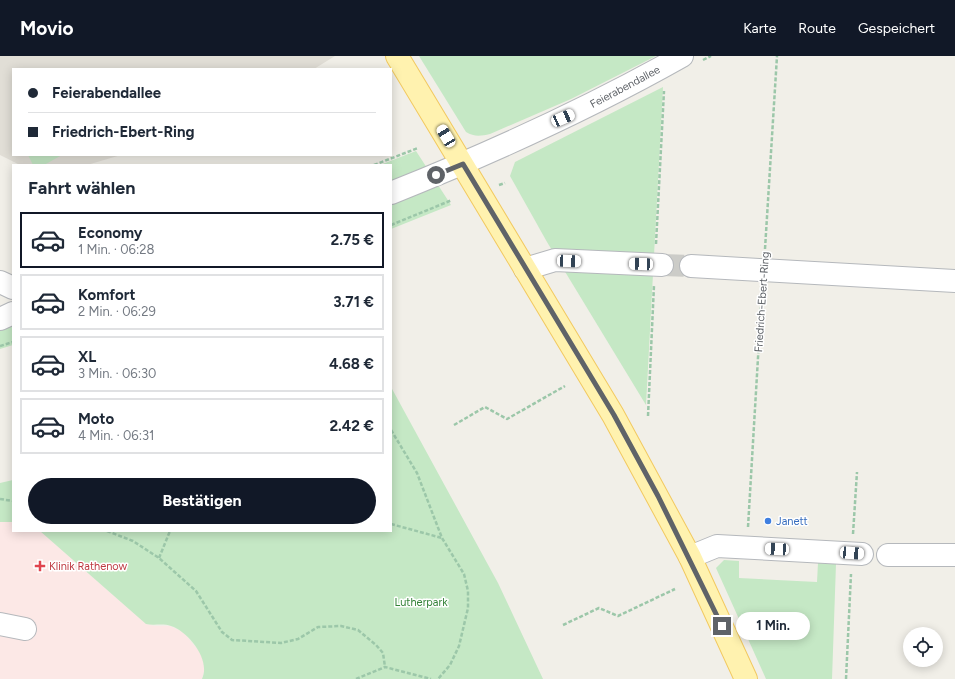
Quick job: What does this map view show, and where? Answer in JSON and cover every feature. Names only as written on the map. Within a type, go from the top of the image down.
[{"type":"main road","points":[[398,56],[614,415],[690,557],[746,679]]},
{"type":"street","name":"Feierabendallee","points":[[392,193],[463,164],[575,113],[682,56]]},
{"type":"street","points":[[525,269],[555,260],[662,265]]},
{"type":"street","name":"Friedrich-Ebert-Ring","points":[[691,266],[955,282]]},
{"type":"street","points":[[0,282],[12,288]]},
{"type":"street","points":[[0,318],[12,313]]},
{"type":"street","points":[[690,557],[717,546],[862,554]]},
{"type":"street","points":[[888,555],[955,555]]},
{"type":"street","points":[[0,624],[25,629]]},
{"type":"path","name":"Friedrich-Ebert-Ring","points":[[747,547],[776,56]]},
{"type":"path","points":[[377,164],[418,148]]},
{"type":"path","points":[[392,225],[452,200]]},
{"type":"path","points":[[0,346],[12,342]]},
{"type":"path","points":[[454,425],[485,408],[507,420],[565,386]]},
{"type":"path","points":[[392,432],[418,473],[442,538],[464,574],[468,590],[468,608],[459,646],[450,665],[438,679]]},
{"type":"path","points":[[8,500],[12,498]]},
{"type":"path","points":[[0,499],[12,501]]},
{"type":"path","points":[[392,524],[442,538]]},
{"type":"path","points":[[110,532],[133,541],[159,558],[196,591],[222,632],[232,640],[281,643],[298,639],[318,627],[341,626],[358,630],[376,645],[383,653],[385,667]]},
{"type":"path","points":[[159,558],[170,532]]},
{"type":"path","points":[[563,625],[599,608],[618,616],[675,589]]},
{"type":"path","points":[[356,679],[385,667],[431,679]]},
{"type":"shaded area","points":[[0,56],[335,56],[316,68],[12,68],[12,156],[118,156],[90,164],[18,164],[0,155]]},
{"type":"shaded area","name":"Klinik Rathenow","points":[[0,522],[12,522],[12,532],[41,532],[146,624],[154,626],[170,626],[183,632],[203,656],[205,667],[202,679],[0,679]]},
{"type":"green space","points":[[419,56],[656,56],[571,99],[490,134],[478,136],[466,132]]},
{"type":"green space","points":[[663,87],[646,405],[547,242],[510,176],[515,162]]},
{"type":"green space","points":[[416,151],[451,205],[392,229],[392,164],[383,164]]},
{"type":"green space","points":[[28,156],[60,156],[46,164],[32,164]]},
{"type":"green space","points":[[12,324],[12,345],[0,349],[0,328]]},
{"type":"green space","name":"Lutherpark","points":[[392,389],[498,583],[543,679],[202,679],[204,672],[201,655],[185,634],[168,625],[146,624],[41,532],[392,532]]},
{"type":"green space","points":[[12,480],[12,522],[0,522],[0,483]]},
{"type":"green space","points":[[724,560],[739,561],[739,578],[817,582],[818,563],[836,564],[832,679],[766,679],[716,568]]},
{"type":"tunnel","points":[[662,265],[691,266]]},
{"type":"place","name":"Janett","points":[[768,521]]},
{"type":"place","name":"Klinik Rathenow","points":[[40,566]]},
{"type":"route","points":[[436,175],[463,164],[614,415],[690,557],[722,626]]}]
